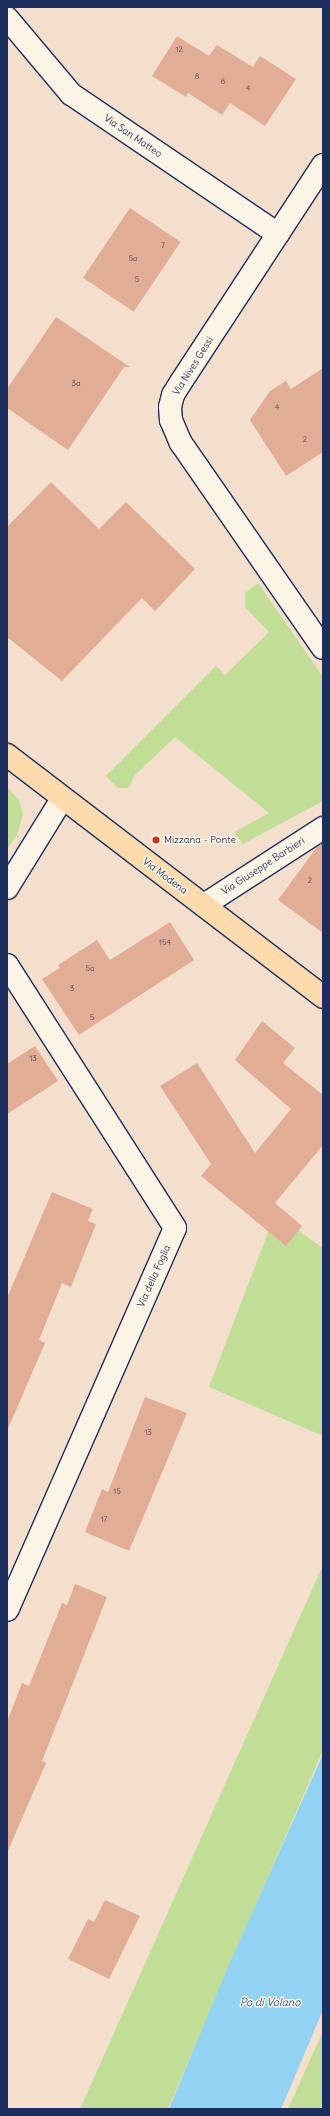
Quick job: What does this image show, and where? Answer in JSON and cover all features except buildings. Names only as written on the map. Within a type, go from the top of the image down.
[{"type":"main road","name":"Via Modena","points":[[7,755],[62,799],[204,905],[323,997]]},
{"type":"street","name":"Via San Matteo","points":[[7,18],[71,94],[278,234]]},
{"type":"street","name":"Via Nives Gessi","points":[[323,165],[173,395],[171,420],[188,453],[323,648]]},
{"type":"street","points":[[7,888],[62,799]]},
{"type":"street","name":"Via Giuseppe Barbieri","points":[[204,905],[323,828]]},
{"type":"street","name":"Via della Foglia","points":[[7,964],[175,1228],[7,1610]]},
{"type":"green space","points":[[258,583],[323,677],[323,801],[243,844],[234,832],[269,813],[175,737],[135,775],[128,788],[118,788],[106,776],[216,666],[225,675],[269,632],[245,607],[245,593]]},
{"type":"green space","points":[[7,787],[19,800],[23,815],[17,835],[7,849]]},
{"type":"green space","points":[[275,1214],[323,1248],[323,1436],[209,1387]]},
{"type":"green space","points":[[323,1565],[323,1750],[168,2109],[80,2109]]},
{"type":"green space","points":[[323,2031],[323,2109],[288,2109]]},
{"type":"water","name":"Po di Volano","points":[[323,1754],[323,2010],[281,2109],[169,2109],[228,1967]]},
{"type":"place","name":"Mizzana - Ponte","points":[[156,840]]}]
